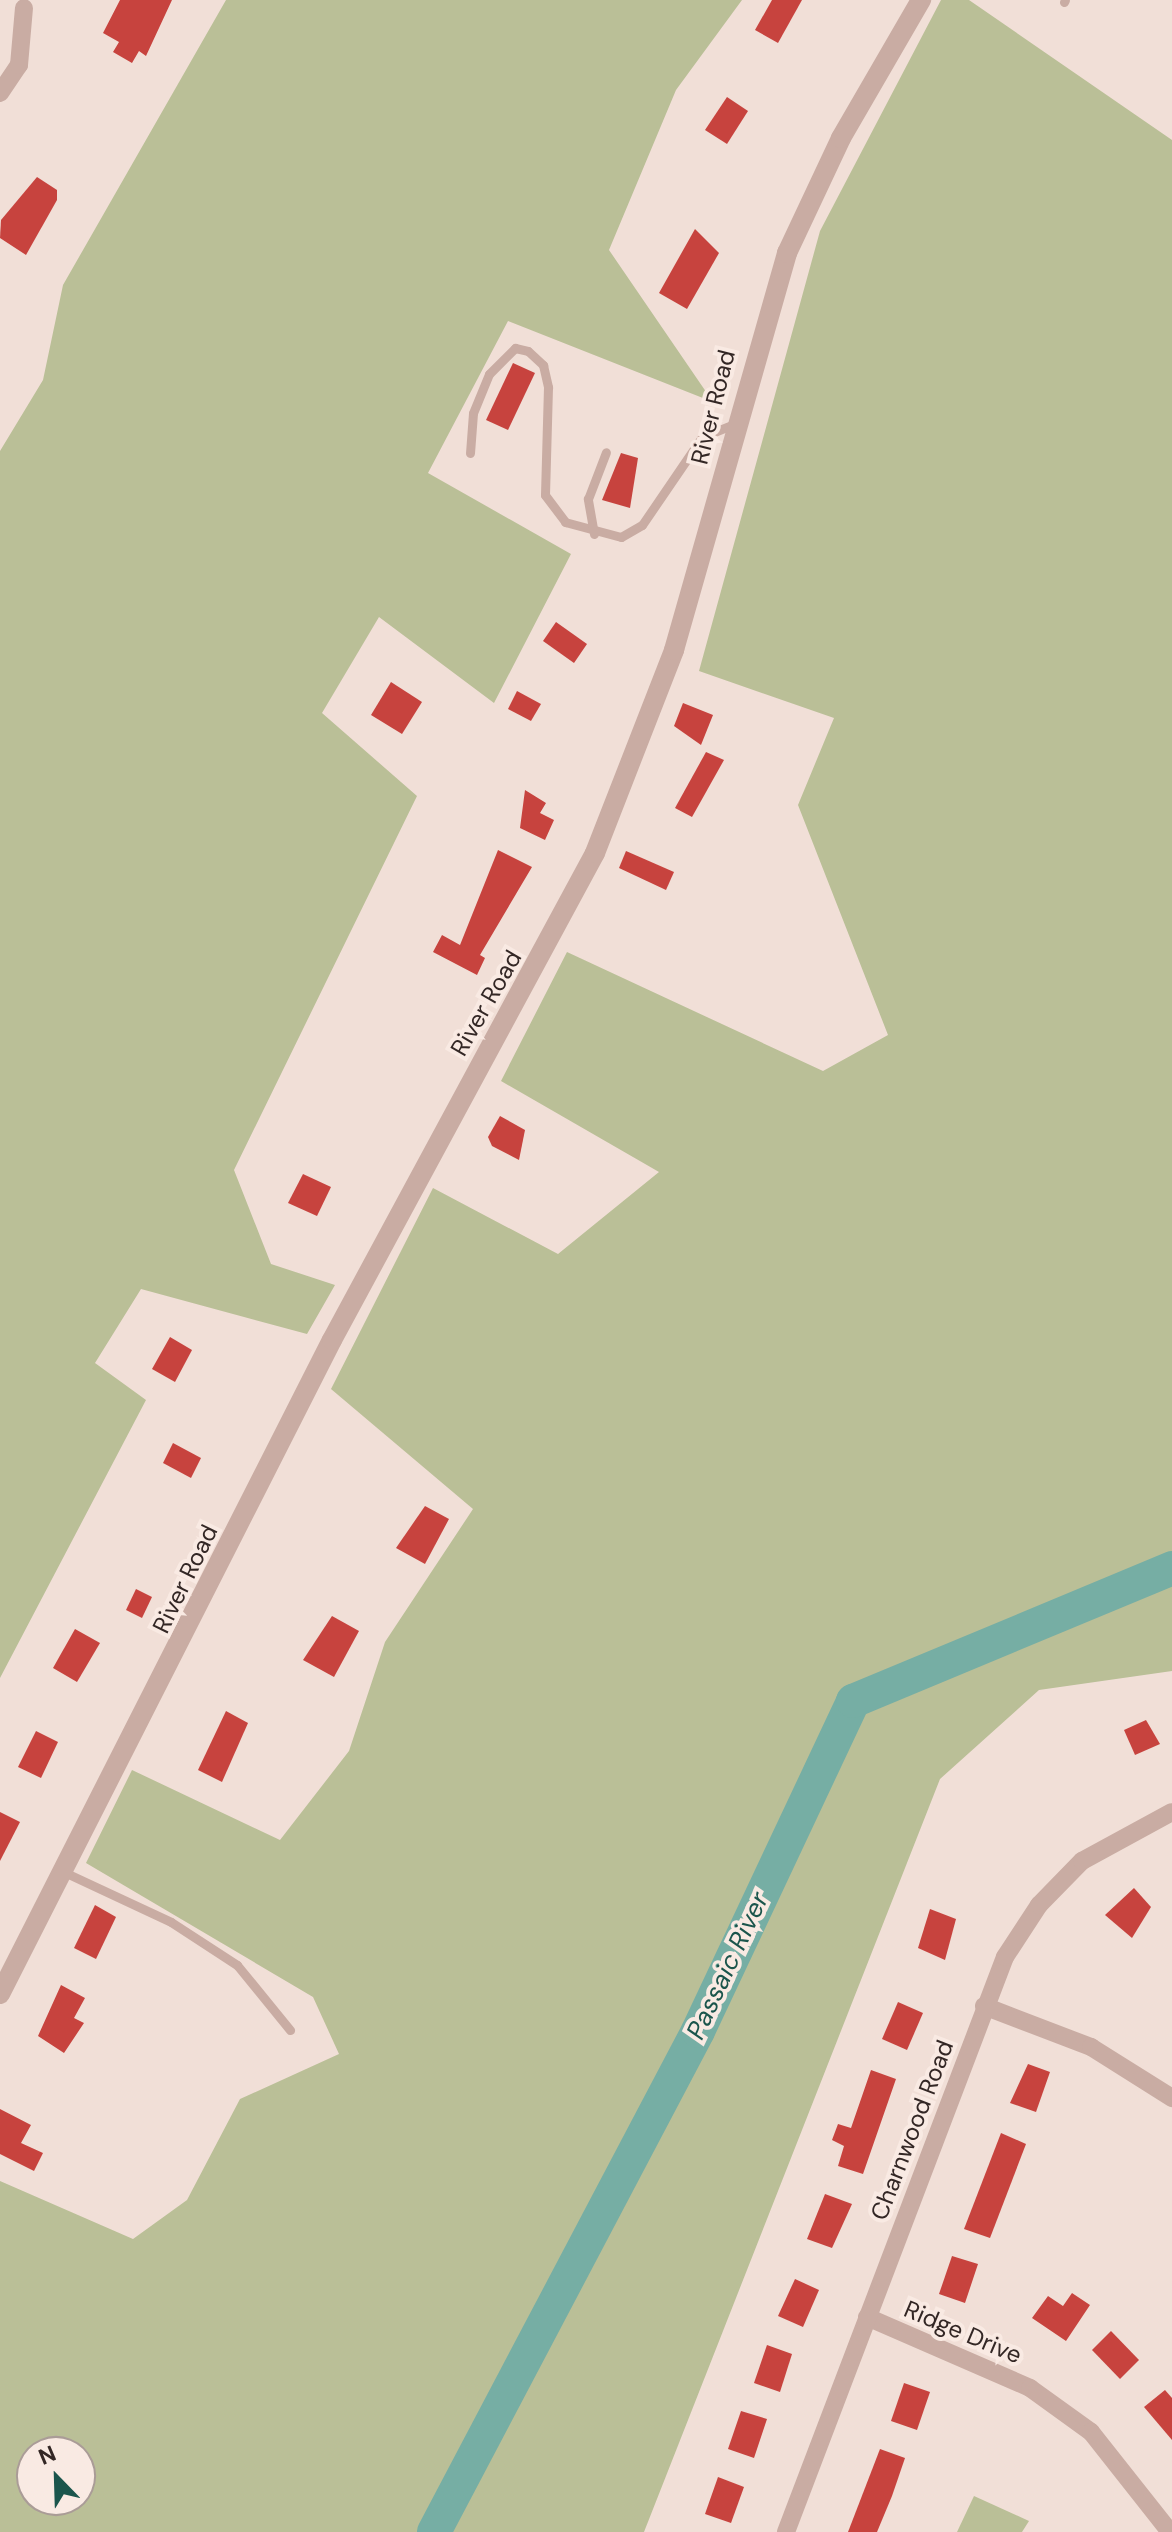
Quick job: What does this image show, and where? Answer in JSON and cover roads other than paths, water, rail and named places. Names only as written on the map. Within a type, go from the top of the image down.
[{"type":"street","name":"River Road","points":[[0,1994],[332,1340],[595,853],[674,650],[758,335],[808,205],[921,0]]},
{"type":"street","points":[[0,93],[19,65],[24,8]]},
{"type":"street","name":"Charnwood Road","points":[[786,2532],[984,2006],[1020,1930],[1059,1882],[1108,1843],[1172,1812]]},
{"type":"street","points":[[984,2006],[1091,2047],[1172,2098]]},
{"type":"street","name":"Ridge Drive","points":[[867,2317],[1030,2388],[1091,2432],[1170,2532]]},
{"type":"lane","points":[[470,453],[473,413],[489,374],[515,348],[528,351],[543,365],[548,387],[545,495],[565,522],[594,534],[634,532],[687,453],[702,437],[736,423]]},
{"type":"lane","points":[[594,534],[588,499],[606,452]]},
{"type":"lane","points":[[64,1872],[171,1922],[237,1965],[290,2030]]},
{"type":"waterway","name":"Passaic River","points":[[434,2532],[698,2031],[853,1701],[1172,1568]]}]
